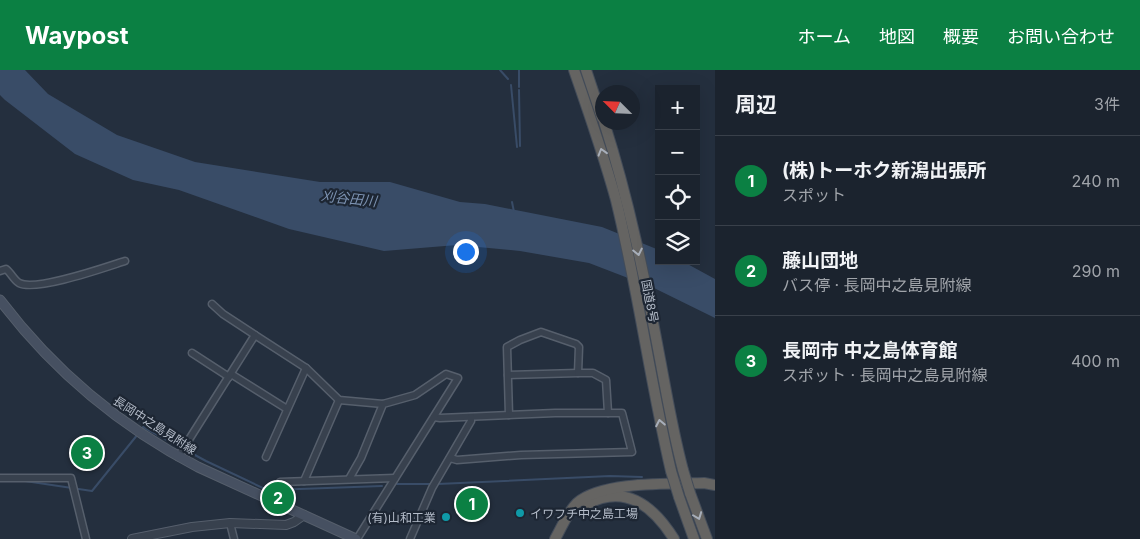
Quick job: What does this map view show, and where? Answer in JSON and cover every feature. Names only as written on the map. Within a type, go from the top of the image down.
[{"type":"highway","name":"国道8号","points":[[574,70],[598,140],[615,199],[636,293],[671,471],[694,539]]},
{"type":"highway","points":[[586,70],[595,97]]},
{"type":"highway","name":"国道8号","points":[[606,130],[628,204],[670,416],[683,470],[708,539]]},
{"type":"highway","points":[[555,539],[574,507],[590,495],[606,489],[704,483],[715,485]]},
{"type":"highway","points":[[562,539],[572,517],[582,507],[595,500],[613,496],[630,498],[648,508],[662,521],[674,539]]},
{"type":"main road","name":"長岡中之島見附線","points":[[0,300],[37,346],[84,391],[130,426],[178,457],[357,539]]},
{"type":"street","points":[[0,272],[6,269],[20,284],[31,285],[64,280],[125,261]]},
{"type":"street","points":[[212,304],[223,314],[306,368],[339,400],[383,404],[415,395],[446,374],[458,378],[357,539]]},
{"type":"street","points":[[509,415],[507,348],[520,340],[541,332],[576,344],[579,348],[578,373]]},
{"type":"street","points":[[178,457],[255,335]]},
{"type":"street","points":[[192,352],[287,409]]},
{"type":"street","points":[[266,457],[306,368]]},
{"type":"street","points":[[508,375],[593,372],[606,380],[608,413]]},
{"type":"street","points":[[304,481],[339,400]]},
{"type":"street","points":[[349,479],[361,458],[383,404]]},
{"type":"street","points":[[434,417],[622,413],[632,452],[521,455],[457,460],[450,458]]},
{"type":"street","points":[[410,539],[432,488],[471,422],[471,417]]},
{"type":"street","points":[[0,478],[72,478],[86,539]]},
{"type":"street","points":[[280,482],[395,478]]},
{"type":"street","points":[[650,486],[659,480],[715,480]]},
{"type":"street","points":[[132,539],[192,527],[230,523],[286,524],[294,522],[304,515]]},
{"type":"street","points":[[230,523],[234,539]]},
{"type":"water","name":"刈谷田川","points":[[0,70],[25,70],[48,94],[117,135],[195,162],[320,182],[390,182],[460,202],[485,204],[602,227],[655,248],[655,265],[689,265],[715,279],[715,318],[654,288],[589,263],[520,251],[457,245],[384,251],[289,229],[179,190],[133,180],[75,154],[0,95]]},
{"type":"waterway","points":[[500,70],[508,79]]},
{"type":"waterway","points":[[519,70],[519,87]]},
{"type":"waterway","points":[[511,85],[517,147]]},
{"type":"waterway","points":[[519,90],[520,146]]},
{"type":"waterway","points":[[512,202],[514,212]]},
{"type":"waterway","points":[[141,431],[143,427],[206,461],[265,489],[382,486]]},
{"type":"waterway","points":[[25,481],[92,491],[138,434]]},
{"type":"waterway","points":[[438,484],[610,476],[642,477]]},
{"type":"waterway","points":[[397,484],[430,484]]},
{"type":"place","name":"長岡市 中之島体育館","points":[[87,453]]},
{"type":"place","name":"藤山団地","points":[[278,498]]},
{"type":"place","name":"(株)トーホク新潟出張所","points":[[472,504]]},
{"type":"place","name":"イワフチ中之島工場","points":[[520,513]]},
{"type":"place","name":"(有)山和工業","points":[[446,517]]}]
